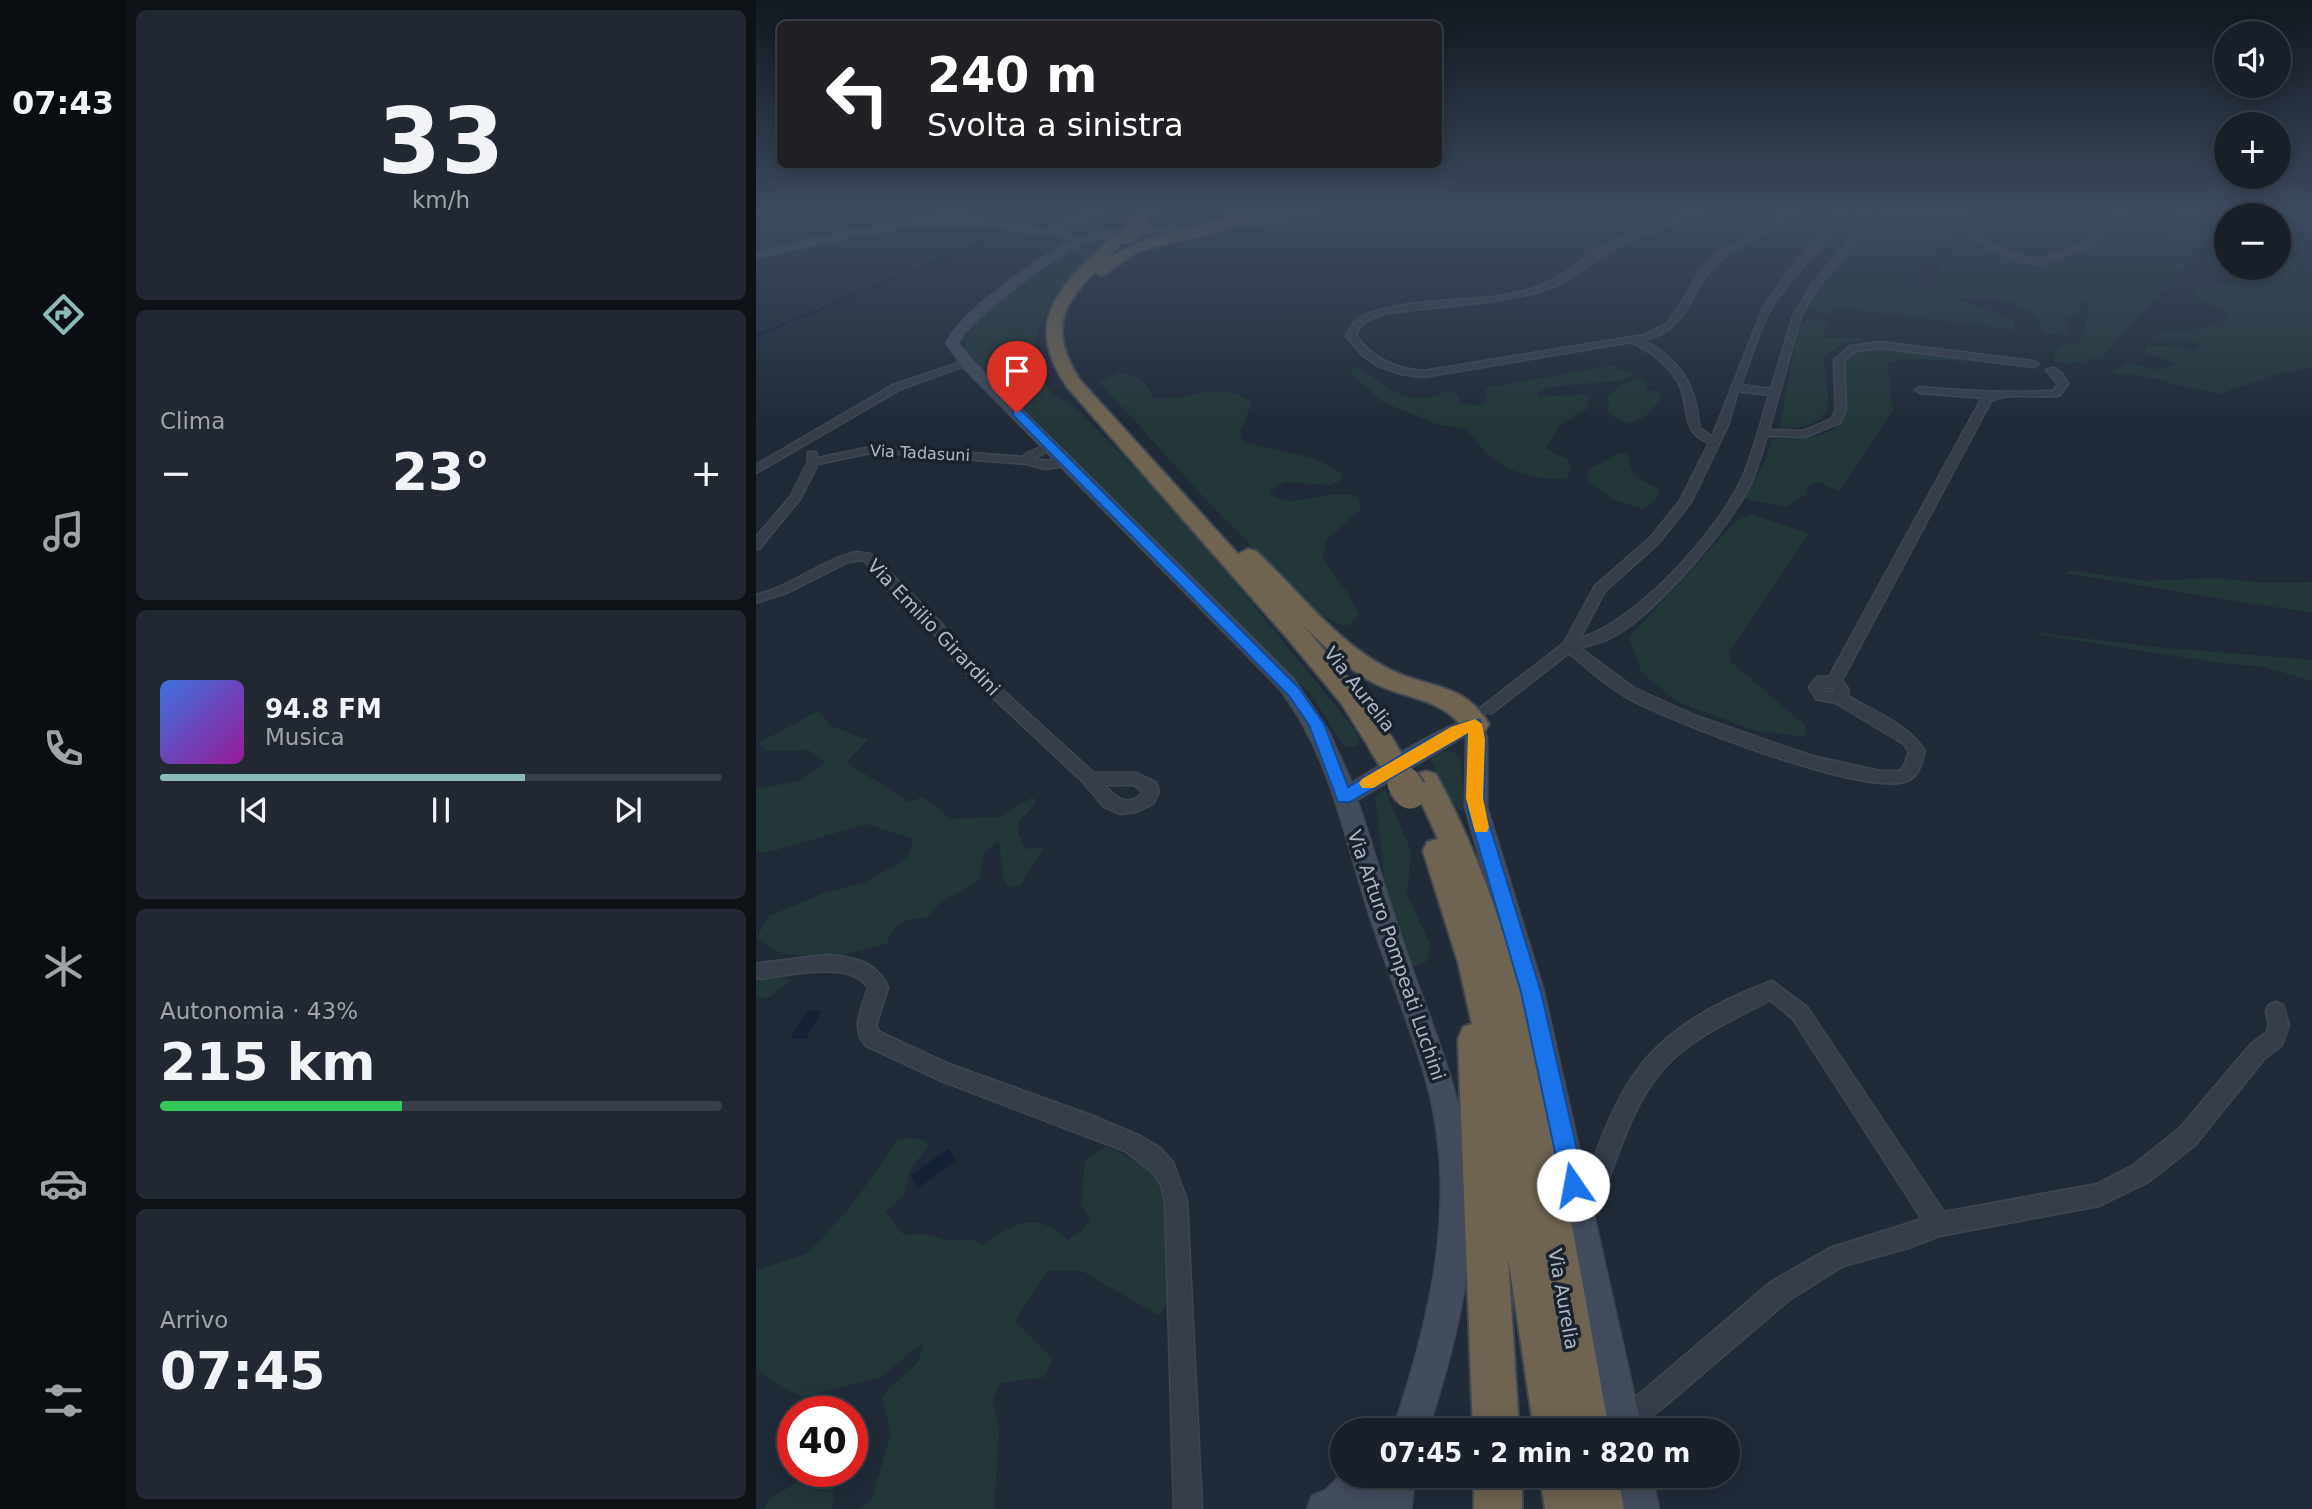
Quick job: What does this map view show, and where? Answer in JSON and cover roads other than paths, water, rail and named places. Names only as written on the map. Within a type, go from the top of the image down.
[{"type":"highway","name":"Via Aurelia","points":[[1077,283],[1059,310],[1051,339],[1058,362],[1073,383],[1389,739]]},
{"type":"highway","name":"Via Aurelia","points":[[1090,283],[1065,322],[1063,341],[1071,361],[1084,380],[1347,669],[1418,787],[1473,887],[1511,1015],[1541,1166],[1584,1418]]},
{"type":"highway","points":[[1235,545],[1355,658],[1392,681],[1454,702],[1469,714],[1481,717]]},
{"type":"highway","name":"Via Aurelia","points":[[1418,787],[1475,962],[1495,1047],[1555,1418]]},
{"type":"highway","points":[[1449,878],[1453,917],[1474,1022],[1480,1069],[1495,1418]]},
{"type":"highway","points":[[1498,1488],[1498,1509]]},
{"type":"highway","points":[[1566,1488],[1569,1509]]},
{"type":"highway","points":[[1596,1488],[1600,1509]]},
{"type":"street","name":"Via Arturo Pompeati Luchini","points":[[1017,283],[961,326],[952,342],[967,363],[1294,692],[1316,724],[1344,797],[1450,1118],[1457,1213],[1452,1267],[1424,1389],[1414,1418]]},
{"type":"street","points":[[1552,283],[1534,291],[1503,298],[1383,310],[1356,321],[1350,332],[1354,341],[1377,363],[1398,371],[1418,374],[1444,372],[1633,340],[1670,327],[1700,283]]},
{"type":"street","points":[[1344,797],[1481,717],[1569,646],[1603,586],[1641,554],[1676,515],[1715,442],[1713,423],[1735,387],[1768,306],[1787,283]]},
{"type":"street","points":[[1569,646],[1602,637],[1623,625],[1690,562],[1739,494],[1763,433],[1794,322],[1816,283]]},
{"type":"street","points":[[1633,340],[1657,351],[1676,368],[1687,389],[1696,432],[1715,442]]},
{"type":"street","points":[[1763,433],[1804,434],[1836,421],[1841,409],[1839,360],[1844,353],[1856,347],[1888,345],[2034,363],[2042,361],[2052,363],[2055,367],[2051,370],[2059,376],[2063,384],[2056,393],[1992,396],[1920,390]]},
{"type":"street","points":[[756,470],[901,385],[967,363]]},
{"type":"street","points":[[1735,387],[1773,393]]},
{"type":"street","points":[[1569,646],[1629,692],[1682,717],[1837,768],[1893,778],[1906,774],[1914,765],[1917,751],[1909,740],[1836,690],[1982,406],[1992,396]]},
{"type":"street","points":[[1693,413],[1713,423]]},
{"type":"street","points":[[756,545],[796,497],[814,462],[802,441]]},
{"type":"street","points":[[1027,461],[1029,456],[1051,446]]},
{"type":"street","name":"Via Tadasuni","points":[[814,462],[875,449],[1027,461],[1045,466],[1067,463]]},
{"type":"street","name":"Via Emilio Girardini","points":[[756,599],[785,590],[839,560],[855,555],[867,557],[936,626],[960,659],[1090,779]]},
{"type":"street","points":[[1481,717],[1477,739],[1476,807],[1531,992],[1623,1418]]},
{"type":"street","points":[[761,971],[815,963],[842,965],[863,972],[876,982],[878,987],[866,1026],[873,1039],[927,1067],[1052,1111],[1131,1144],[1150,1154],[1163,1168],[1174,1189],[1176,1201],[1188,1509]]},
{"type":"street","points":[[1578,1206],[1589,1201],[1626,1107],[1649,1071],[1671,1047],[1704,1024],[1772,990],[1800,1013],[1939,1224]]},
{"type":"street","points":[[1632,1418],[1764,1303],[1809,1272],[1853,1250],[1908,1237],[1939,1224],[2099,1195],[2140,1174],[2187,1137],[2258,1051],[2275,1038],[2279,1025],[2276,1011]]},
{"type":"street","name":"Via Arturo Pompeati Luchini","points":[[1401,1418],[1433,1352]]},
{"type":"street","points":[[1332,1506],[1352,1488]]},
{"type":"street","points":[[1393,1509],[1395,1488]]},
{"type":"street","points":[[1637,1488],[1641,1509]]},
{"type":"street","points":[[1332,1506],[1359,1501],[1378,1509]]},
{"type":"water","points":[[807,1011],[822,1011],[806,1039],[790,1038]]},
{"type":"water","points":[[948,1149],[956,1161],[918,1188],[911,1175]]},
{"type":"waterway","points":[[756,336],[882,283]]}]
